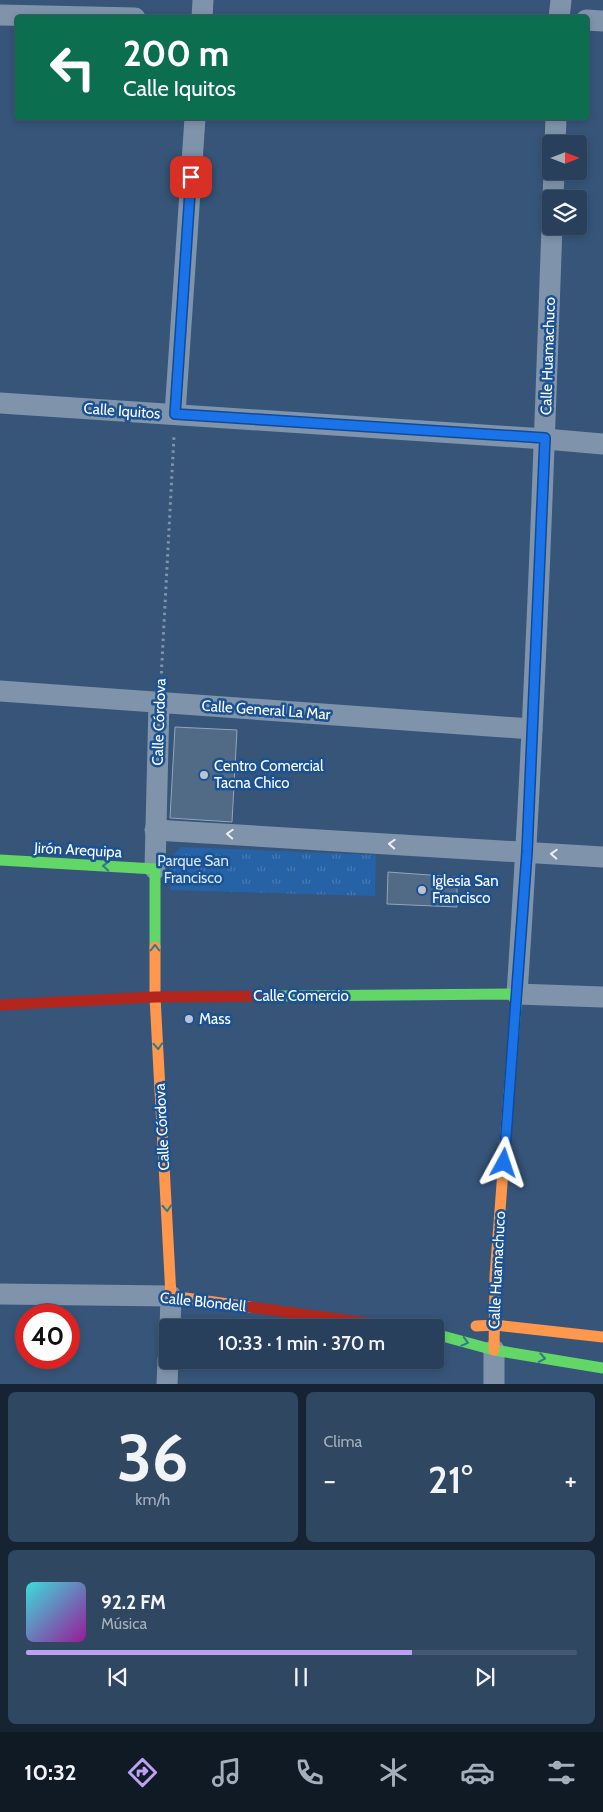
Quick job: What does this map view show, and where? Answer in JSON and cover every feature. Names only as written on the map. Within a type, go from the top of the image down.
[{"type":"street","points":[[202,15],[203,0]]},
{"type":"street","points":[[559,15],[561,0]]},
{"type":"street","points":[[0,14],[34,15]]},
{"type":"street","points":[[589,20],[603,21]]},
{"type":"street","points":[[175,414],[195,120]]},
{"type":"street","points":[[555,135],[556,120]]},
{"type":"street","name":"Calle Huamachuco","points":[[494,1384],[494,1276],[527,852],[552,235]]},
{"type":"street","name":"Calle Iquitos","points":[[0,403],[545,438],[603,444]]},
{"type":"street","name":"Calle General La Mar","points":[[0,691],[532,729]]},
{"type":"street","name":"Calle Córdova","points":[[159,703],[155,830],[155,997],[171,1296],[170,1319]]},
{"type":"street","points":[[155,830],[603,856]]},
{"type":"street","name":"Jirón Arequipa","points":[[0,860],[155,869]]},
{"type":"street","name":"Calle Comercio","points":[[0,1005],[155,997],[517,994],[603,997]]},
{"type":"street","name":"Calle Blondell","points":[[0,1294],[171,1296],[338,1319]]},
{"type":"street","points":[[444,1328],[494,1325],[603,1336]]},
{"type":"street","points":[[444,1336],[494,1350],[603,1368]]},
{"type":"street","points":[[167,1384],[168,1369]]},
{"type":"path","name":"Calle Córdova","points":[[159,703],[175,414]]},
{"type":"green space","name":"Parque San Francisco","points":[[181,847],[376,855],[375,896],[170,890],[170,859]]},
{"type":"building","name":"Centro Comercial Tacna Chico","points":[[175,727],[237,730],[232,822],[170,818]]},
{"type":"building","name":"Iglesia San Francisco","points":[[388,872],[457,877],[457,907],[387,904]]},
{"type":"traffic: fast","points":[[0,860],[155,869],[155,947]]},
{"type":"traffic: fast","points":[[278,996],[517,994],[509,1092]]},
{"type":"traffic: fast","points":[[444,1336],[494,1350],[603,1368]]},
{"type":"traffic: slow","points":[[155,947],[155,997],[171,1296],[250,1307]]},
{"type":"traffic: slow","points":[[494,1350],[495,1276],[509,1092]]},
{"type":"traffic: slow","points":[[476,1326],[495,1325],[603,1337]]},
{"type":"traffic: jam","points":[[0,1005],[155,997],[278,996]]},
{"type":"traffic: jam","points":[[250,1307],[338,1319]]},
{"type":"place","name":"Centro Comercial Tacna Chico","points":[[204,775]]},
{"type":"place","name":"Iglesia San Francisco","points":[[422,890]]},
{"type":"place","name":"Mass","points":[[189,1019]]},
{"type":"route","points":[[191,177],[175,414],[545,438],[527,852],[504,1163]]}]
